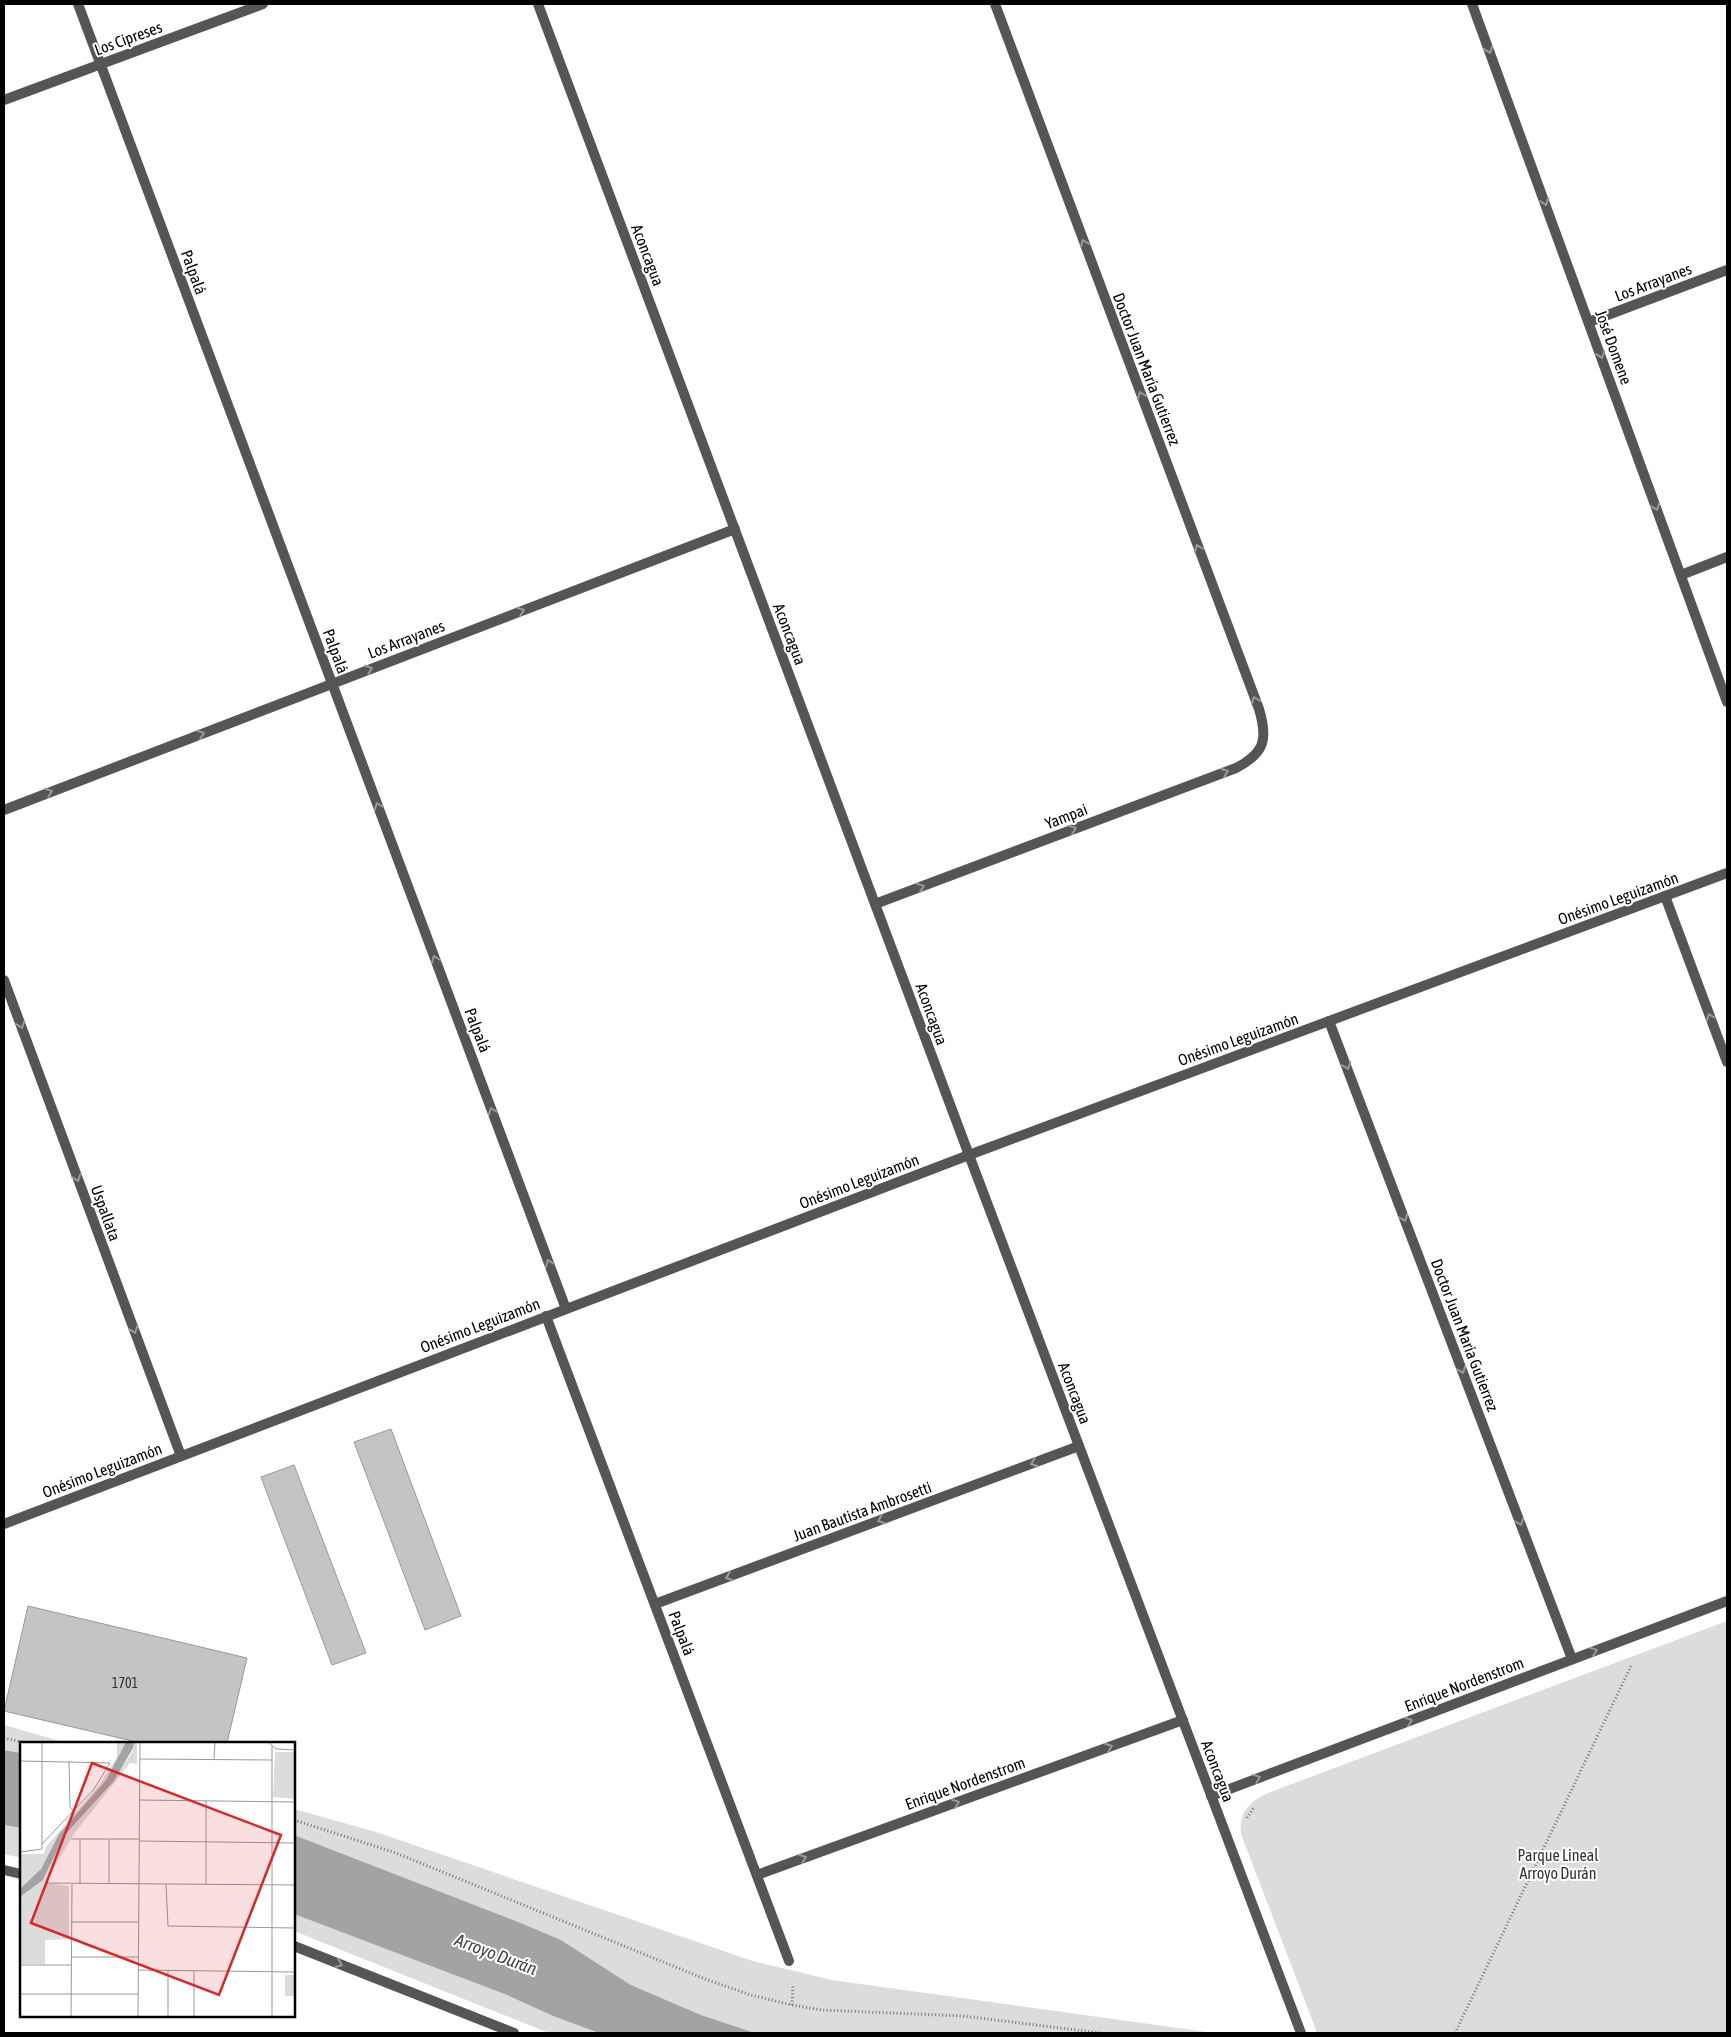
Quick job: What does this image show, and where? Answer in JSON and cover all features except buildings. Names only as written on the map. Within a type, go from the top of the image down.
[{"type":"street","name":"Palpalá","points":[[78,4],[566,1309]]},
{"type":"street","name":"Los Cipreses","points":[[4,100],[263,4]]},
{"type":"street","name":"Aconcagua","points":[[538,4],[1301,2033]]},
{"type":"street","name":"Doctor Juan María Gutierrez","points":[[995,4],[1259,709],[1264,734],[1262,747]]},
{"type":"street","name":"José Domene","points":[[1472,4],[1727,702]]},
{"type":"street","name":"Los Arrayanes","points":[[1589,322],[1727,270]]},
{"type":"street","name":"Los Arrayanes","points":[[4,810],[734,529]]},
{"type":"street","points":[[1681,575],[1727,558]]},
{"type":"street","name":"Yampai","points":[[875,904],[1236,768],[1250,760],[1262,747]]},
{"type":"street","name":"Onésimo Leguizamón","points":[[4,1524],[969,1154],[1727,874]]},
{"type":"street","points":[[1665,896],[1727,1062]]},
{"type":"street","name":"Uspallata","points":[[4,980],[181,1456]]},
{"type":"street","name":"Doctor Juan María Gutierrez","points":[[1329,1021],[1572,1659]]},
{"type":"street","name":"Palpalá","points":[[546,1316],[789,1961]]},
{"type":"street","name":"Juan Bautista Ambrosetti","points":[[655,1604],[1079,1446]]},
{"type":"street","name":"Enrique Nordenstrom","points":[[1212,1796],[1727,1601]]},
{"type":"street","name":"Enrique Nordenstrom","points":[[757,1875],[1182,1720]]},
{"type":"street","points":[[4,1870],[20,1874]]},
{"type":"street","points":[[295,1946],[514,2033]]},
{"type":"path","points":[[1622,1669],[1640,1662]]},
{"type":"path","points":[[1455,2033],[1631,1666]]},
{"type":"path","points":[[4,1738],[22,1742]]},
{"type":"path","points":[[1246,1825],[1251,1810],[1259,1804]]},
{"type":"path","points":[[295,1820],[396,1852],[641,1953],[750,1995],[822,2010],[963,2016],[1101,2033]]},
{"type":"green space","name":"Parque Lineal Arroyo Durán","points":[[1727,1621],[1727,2033],[1315,2033],[1316,2030],[1241,1834],[1244,1814],[1255,1800],[1268,1793]]},
{"type":"green space","points":[[4,1725],[64,1742],[20,1742],[20,1753],[4,1750]]},
{"type":"green space","points":[[295,1809],[376,1832],[753,1961],[832,1980],[1214,2033],[755,2033],[701,2015],[631,1985],[561,1940],[295,1835]]},
{"type":"green space","points":[[4,1825],[20,1828],[20,1858],[4,1854]]},
{"type":"green space","points":[[295,1914],[507,1995],[553,2016],[599,2033],[549,2033],[295,1931]]},
{"type":"water","points":[[4,1750],[20,1753],[20,1828],[4,1825]]},
{"type":"water","name":"Arroyo Durán","points":[[295,1835],[561,1940],[631,1985],[701,2015],[755,2033],[599,2033],[553,2016],[507,1995],[295,1914]]}]
